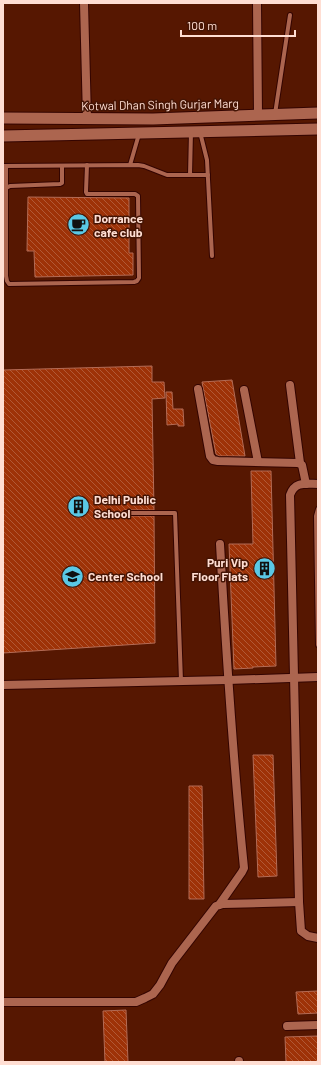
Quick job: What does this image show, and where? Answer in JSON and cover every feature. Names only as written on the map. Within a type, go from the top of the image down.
[{"type":"street","points":[[84,3],[87,118]]},
{"type":"street","points":[[256,3],[258,115]]},
{"type":"street","name":"Kotwal Dhan Singh Gurjar Marg","points":[[3,118],[153,118],[318,113]]},
{"type":"street","points":[[3,136],[318,129]]},
{"type":"street","points":[[290,385],[300,463],[302,465],[306,484]]},
{"type":"street","points":[[198,389],[210,456],[213,460],[300,463]]},
{"type":"street","points":[[244,390],[258,462]]},
{"type":"street","points":[[318,484],[299,484],[292,490],[290,495],[299,902],[301,930],[308,936],[318,938]]},
{"type":"street","points":[[3,1002],[136,1002],[145,998],[152,994],[160,985],[172,963],[212,910],[219,904],[244,868],[235,785],[220,544]]},
{"type":"street","points":[[3,685],[318,677]]},
{"type":"street","points":[[219,904],[299,902]]},
{"type":"street","points":[[287,1026],[318,1025]]},
{"type":"lane","points":[[274,114],[290,16]]},
{"type":"lane","points":[[195,132],[207,160],[212,256]]},
{"type":"lane","points":[[190,175],[195,132]]},
{"type":"lane","points":[[130,165],[139,133]]},
{"type":"lane","points":[[87,166],[87,194],[135,194],[138,196],[139,278],[134,282],[9,284],[6,276],[6,188],[4,166],[130,165],[144,166],[166,175],[208,175]]},
{"type":"lane","points":[[6,188],[10,186],[60,184],[62,183],[62,166]]},
{"type":"lane","points":[[318,509],[316,516],[318,645]]},
{"type":"lane","points":[[125,513],[174,513],[181,681]]},
{"type":"building","name":"Dorrance cafe club","points":[[28,197],[129,198],[129,253],[133,253],[133,275],[35,277],[34,251],[27,251]]},
{"type":"building","name":"Delhi Public School","points":[[152,366],[152,382],[164,382],[165,398],[152,399],[154,510],[125,510],[122,511],[122,513],[123,516],[154,516],[155,643],[3,653],[3,370]]},
{"type":"building","points":[[232,380],[245,456],[219,456],[216,454],[202,382]]},
{"type":"building","points":[[166,392],[172,392],[173,409],[183,409],[184,426],[178,426],[178,424],[167,425]]},
{"type":"building","points":[[251,471],[271,471],[276,666],[234,669],[229,544],[253,544]]},
{"type":"building","points":[[253,755],[273,755],[277,876],[258,877]]},
{"type":"building","points":[[189,786],[202,786],[204,899],[189,899]]},
{"type":"building","points":[[318,991],[318,1013],[298,1014],[296,992]]},
{"type":"building","points":[[126,1010],[128,1062],[105,1062],[103,1011]]},
{"type":"building","points":[[318,1036],[318,1062],[286,1062],[285,1037]]},
{"type":"place","name":"Dorrance cafe club","points":[[78,225]]},
{"type":"place","name":"Delhi Public School","points":[[78,506]]},
{"type":"place","name":"Puri Vip Floor Flats","points":[[264,569]]},
{"type":"place","name":"Center School","points":[[73,576]]}]
